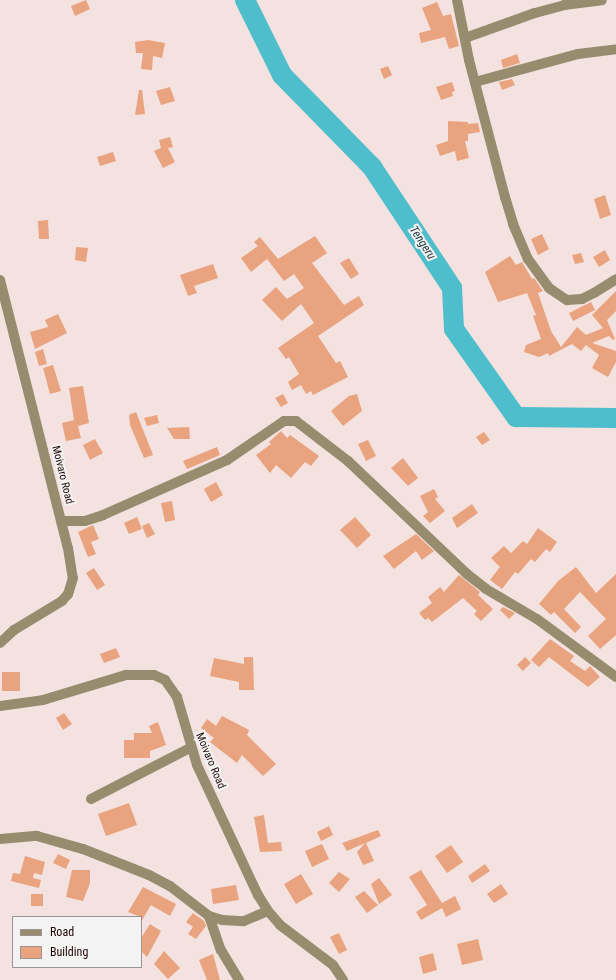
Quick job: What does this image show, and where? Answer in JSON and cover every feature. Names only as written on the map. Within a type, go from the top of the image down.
[{"type":"street","points":[[457,0],[464,38],[512,224],[528,259],[549,288],[560,298],[574,301],[594,293],[616,279]]},
{"type":"street","points":[[464,38],[535,13],[564,5],[602,0]]},
{"type":"street","points":[[475,82],[578,54],[616,49]]},
{"type":"street","name":"Moivaro Road","points":[[0,280],[72,564],[73,578],[68,594],[55,607],[14,630],[0,643]]},
{"type":"street","points":[[61,521],[85,521],[103,515],[227,460],[284,421],[296,420],[352,466],[467,574],[486,589],[537,620],[616,677]]},
{"type":"street","name":"Moivaro Road","points":[[0,706],[43,700],[126,675],[154,675],[165,680],[174,691],[190,748],[248,875],[268,911],[280,925],[333,965],[343,980]]},
{"type":"street","points":[[92,799],[190,748]]},
{"type":"street","points":[[0,840],[37,836],[83,849],[163,882],[209,916],[240,921],[268,911]]},
{"type":"street","points":[[209,916],[221,950],[239,980]]},
{"type":"building","points":[[86,0],[90,9],[75,16],[71,6]]},
{"type":"building","points":[[437,2],[443,16],[451,14],[459,46],[449,49],[445,37],[421,43],[419,33],[431,30],[422,8]]},
{"type":"building","points":[[148,40],[165,43],[162,58],[153,56],[152,70],[141,69],[143,53],[136,53],[135,42]]},
{"type":"building","points":[[517,54],[520,63],[503,68],[501,60]]},
{"type":"building","points":[[388,66],[392,75],[384,79],[380,69]]},
{"type":"building","points":[[512,79],[515,85],[502,90],[499,82]]},
{"type":"building","points":[[452,82],[455,91],[452,92],[453,96],[441,100],[436,87]]},
{"type":"building","points":[[170,87],[175,101],[161,105],[156,91]]},
{"type":"building","points":[[139,90],[142,90],[145,114],[135,115]]},
{"type":"building","points":[[448,121],[468,122],[468,124],[478,123],[480,132],[468,134],[468,141],[465,141],[469,158],[457,161],[455,151],[440,156],[436,145],[448,141]]},
{"type":"building","points":[[170,137],[173,147],[168,148],[175,162],[163,168],[154,151],[161,148],[159,140]]},
{"type":"building","points":[[113,152],[116,161],[100,166],[97,157]]},
{"type":"building","points":[[605,195],[611,215],[600,219],[594,199]]},
{"type":"building","points":[[48,220],[49,239],[39,239],[38,221]]},
{"type":"building","points":[[542,234],[549,249],[538,255],[531,239]]},
{"type":"building","points":[[315,236],[327,253],[312,263],[344,305],[359,296],[364,305],[318,336],[336,363],[340,361],[348,377],[313,395],[311,391],[306,394],[301,385],[292,390],[288,382],[299,374],[289,357],[286,359],[278,348],[314,323],[301,304],[282,321],[262,300],[276,287],[287,299],[304,288],[294,274],[284,281],[267,259],[251,272],[241,258],[258,246],[254,242],[260,237],[278,259]]},
{"type":"building","points":[[76,247],[88,248],[86,262],[75,260]]},
{"type":"building","points":[[605,250],[610,260],[599,267],[593,257]]},
{"type":"building","points":[[581,253],[584,262],[575,264],[572,255]]},
{"type":"building","points":[[510,256],[516,265],[522,262],[532,279],[534,278],[543,291],[538,293],[551,331],[561,347],[577,327],[586,335],[603,328],[592,315],[616,291],[616,311],[607,320],[615,339],[613,340],[609,336],[592,343],[616,351],[616,362],[608,377],[592,368],[599,355],[586,345],[581,351],[572,344],[549,356],[548,353],[539,357],[524,352],[526,345],[541,339],[533,316],[536,315],[527,293],[498,302],[485,272]]},
{"type":"building","points":[[349,258],[359,274],[351,279],[340,263]]},
{"type":"building","points":[[213,264],[218,278],[194,286],[197,293],[188,296],[180,275]]},
{"type":"building","points":[[591,302],[595,310],[573,321],[569,313]]},
{"type":"building","points":[[58,314],[67,333],[35,349],[30,332],[48,327],[45,320]]},
{"type":"building","points":[[43,349],[47,364],[39,366],[35,352]]},
{"type":"building","points":[[53,365],[61,391],[50,394],[43,368]]},
{"type":"building","points":[[83,386],[89,423],[78,426],[81,438],[66,441],[62,423],[74,420],[69,388]]},
{"type":"building","points":[[283,394],[288,403],[281,407],[275,398]]},
{"type":"building","points":[[357,394],[362,411],[343,426],[331,411],[349,396]]},
{"type":"building","points":[[136,412],[153,455],[144,458],[130,425],[129,415]]},
{"type":"building","points":[[157,415],[159,423],[147,426],[144,418]]},
{"type":"building","points":[[189,427],[190,439],[174,439],[167,428]]},
{"type":"building","points":[[281,431],[287,438],[290,435],[319,456],[311,466],[305,462],[291,478],[276,465],[270,473],[256,455],[271,444],[269,442]]},
{"type":"building","points":[[484,432],[490,440],[482,445],[476,437]]},
{"type":"building","points":[[95,439],[103,453],[90,460],[83,445]]},
{"type":"building","points":[[368,440],[376,456],[366,461],[358,444]]},
{"type":"building","points":[[217,447],[220,455],[187,469],[183,461]]},
{"type":"building","points":[[403,458],[418,478],[408,486],[391,468]]},
{"type":"building","points":[[216,482],[223,495],[211,502],[204,489]]},
{"type":"building","points":[[434,489],[438,497],[435,499],[445,511],[430,523],[423,516],[428,512],[420,496]]},
{"type":"building","points":[[172,501],[175,520],[165,522],[161,503]]},
{"type":"building","points":[[472,504],[478,513],[457,528],[452,518]]},
{"type":"building","points":[[137,517],[142,529],[129,534],[124,523]]},
{"type":"building","points":[[355,517],[371,535],[357,548],[340,530]]},
{"type":"building","points":[[149,523],[155,534],[147,538],[142,526]]},
{"type":"building","points":[[93,525],[99,539],[91,542],[96,554],[88,557],[78,532]]},
{"type":"building","points":[[538,528],[557,542],[550,552],[546,549],[535,562],[531,559],[518,574],[515,572],[502,589],[490,580],[500,567],[491,558],[504,546],[511,553],[523,541],[527,544]]},
{"type":"building","points":[[416,534],[434,551],[422,560],[416,551],[394,569],[383,556]]},
{"type":"building","points":[[576,567],[596,593],[616,574],[616,635],[600,649],[588,636],[606,619],[580,592],[564,609],[581,627],[575,633],[554,612],[551,615],[539,604],[558,581]]},
{"type":"building","points":[[94,568],[105,585],[97,590],[86,573]]},
{"type":"building","points":[[459,575],[480,592],[478,595],[493,609],[481,621],[474,614],[477,611],[463,598],[432,622],[428,618],[425,620],[419,613],[432,603],[428,597],[440,587],[444,592]]},
{"type":"building","points":[[503,607],[515,613],[509,619],[500,610]]},
{"type":"building","points":[[550,639],[574,656],[570,661],[585,671],[590,666],[600,677],[588,687],[549,657],[539,667],[531,660]]},
{"type":"building","points":[[116,648],[120,657],[104,663],[100,654]]},
{"type":"building","points":[[244,657],[253,657],[254,690],[239,690],[239,682],[210,676],[214,658],[244,664]]},
{"type":"building","points":[[525,657],[531,663],[523,671],[517,665]]},
{"type":"building","points":[[2,672],[20,672],[20,691],[2,691]]},
{"type":"building","points":[[64,713],[72,724],[63,730],[56,718]]},
{"type":"building","points":[[222,716],[249,730],[247,735],[276,764],[263,776],[242,755],[237,763],[210,742],[214,738],[201,728],[207,719],[216,726]]},
{"type":"building","points":[[158,722],[166,745],[150,751],[150,758],[124,758],[124,740],[134,740],[134,733],[152,733],[149,726]]},
{"type":"building","points":[[129,803],[137,825],[106,836],[98,814]]},
{"type":"building","points":[[264,815],[268,843],[281,842],[282,851],[260,852],[254,817]]},
{"type":"building","points":[[329,826],[333,835],[321,841],[317,832]]},
{"type":"building","points":[[378,830],[381,836],[366,843],[374,861],[363,865],[357,852],[365,843],[347,851],[342,843]]},
{"type":"building","points":[[322,844],[329,859],[312,867],[305,851]]},
{"type":"building","points":[[451,845],[463,862],[447,873],[435,856]]},
{"type":"building","points":[[58,854],[70,860],[66,869],[53,863]]},
{"type":"building","points":[[25,856],[45,862],[42,875],[34,873],[33,878],[41,880],[39,888],[11,881],[13,873],[20,874]]},
{"type":"building","points":[[485,864],[490,871],[472,883],[468,876]]},
{"type":"building","points":[[72,870],[90,870],[90,883],[83,901],[66,897]]},
{"type":"building","points":[[421,870],[442,903],[455,896],[461,909],[446,917],[442,908],[421,920],[416,912],[427,905],[409,877]]},
{"type":"building","points":[[339,872],[350,879],[339,892],[329,883]]},
{"type":"building","points":[[301,874],[313,894],[296,904],[284,884]]},
{"type":"building","points":[[379,878],[392,895],[379,904],[371,884]]},
{"type":"building","points":[[501,884],[508,894],[494,903],[487,894]]},
{"type":"building","points":[[236,885],[239,900],[213,904],[211,889]]},
{"type":"building","points":[[143,887],[176,904],[170,916],[151,905],[142,920],[142,916],[128,912]]},
{"type":"building","points":[[364,891],[378,905],[367,913],[355,897]]},
{"type":"building","points":[[31,894],[43,894],[43,906],[31,906]]},
{"type":"building","points":[[193,913],[204,921],[206,926],[196,939],[188,934],[193,927],[186,922]]},
{"type":"building","points":[[150,924],[161,931],[147,957],[142,952],[142,936]]},
{"type":"building","points":[[339,933],[347,950],[339,954],[330,937]]},
{"type":"building","points":[[478,939],[483,960],[462,965],[457,944]]},
{"type":"building","points":[[164,951],[180,968],[168,979],[154,964]]},
{"type":"building","points":[[433,953],[437,970],[423,974],[419,957]]},
{"type":"building","points":[[213,954],[220,980],[207,980],[199,960]]},
{"type":"waterway","name":"Tengeru","points":[[245,0],[282,75],[372,167],[452,288],[454,329],[516,417],[616,418]]}]
